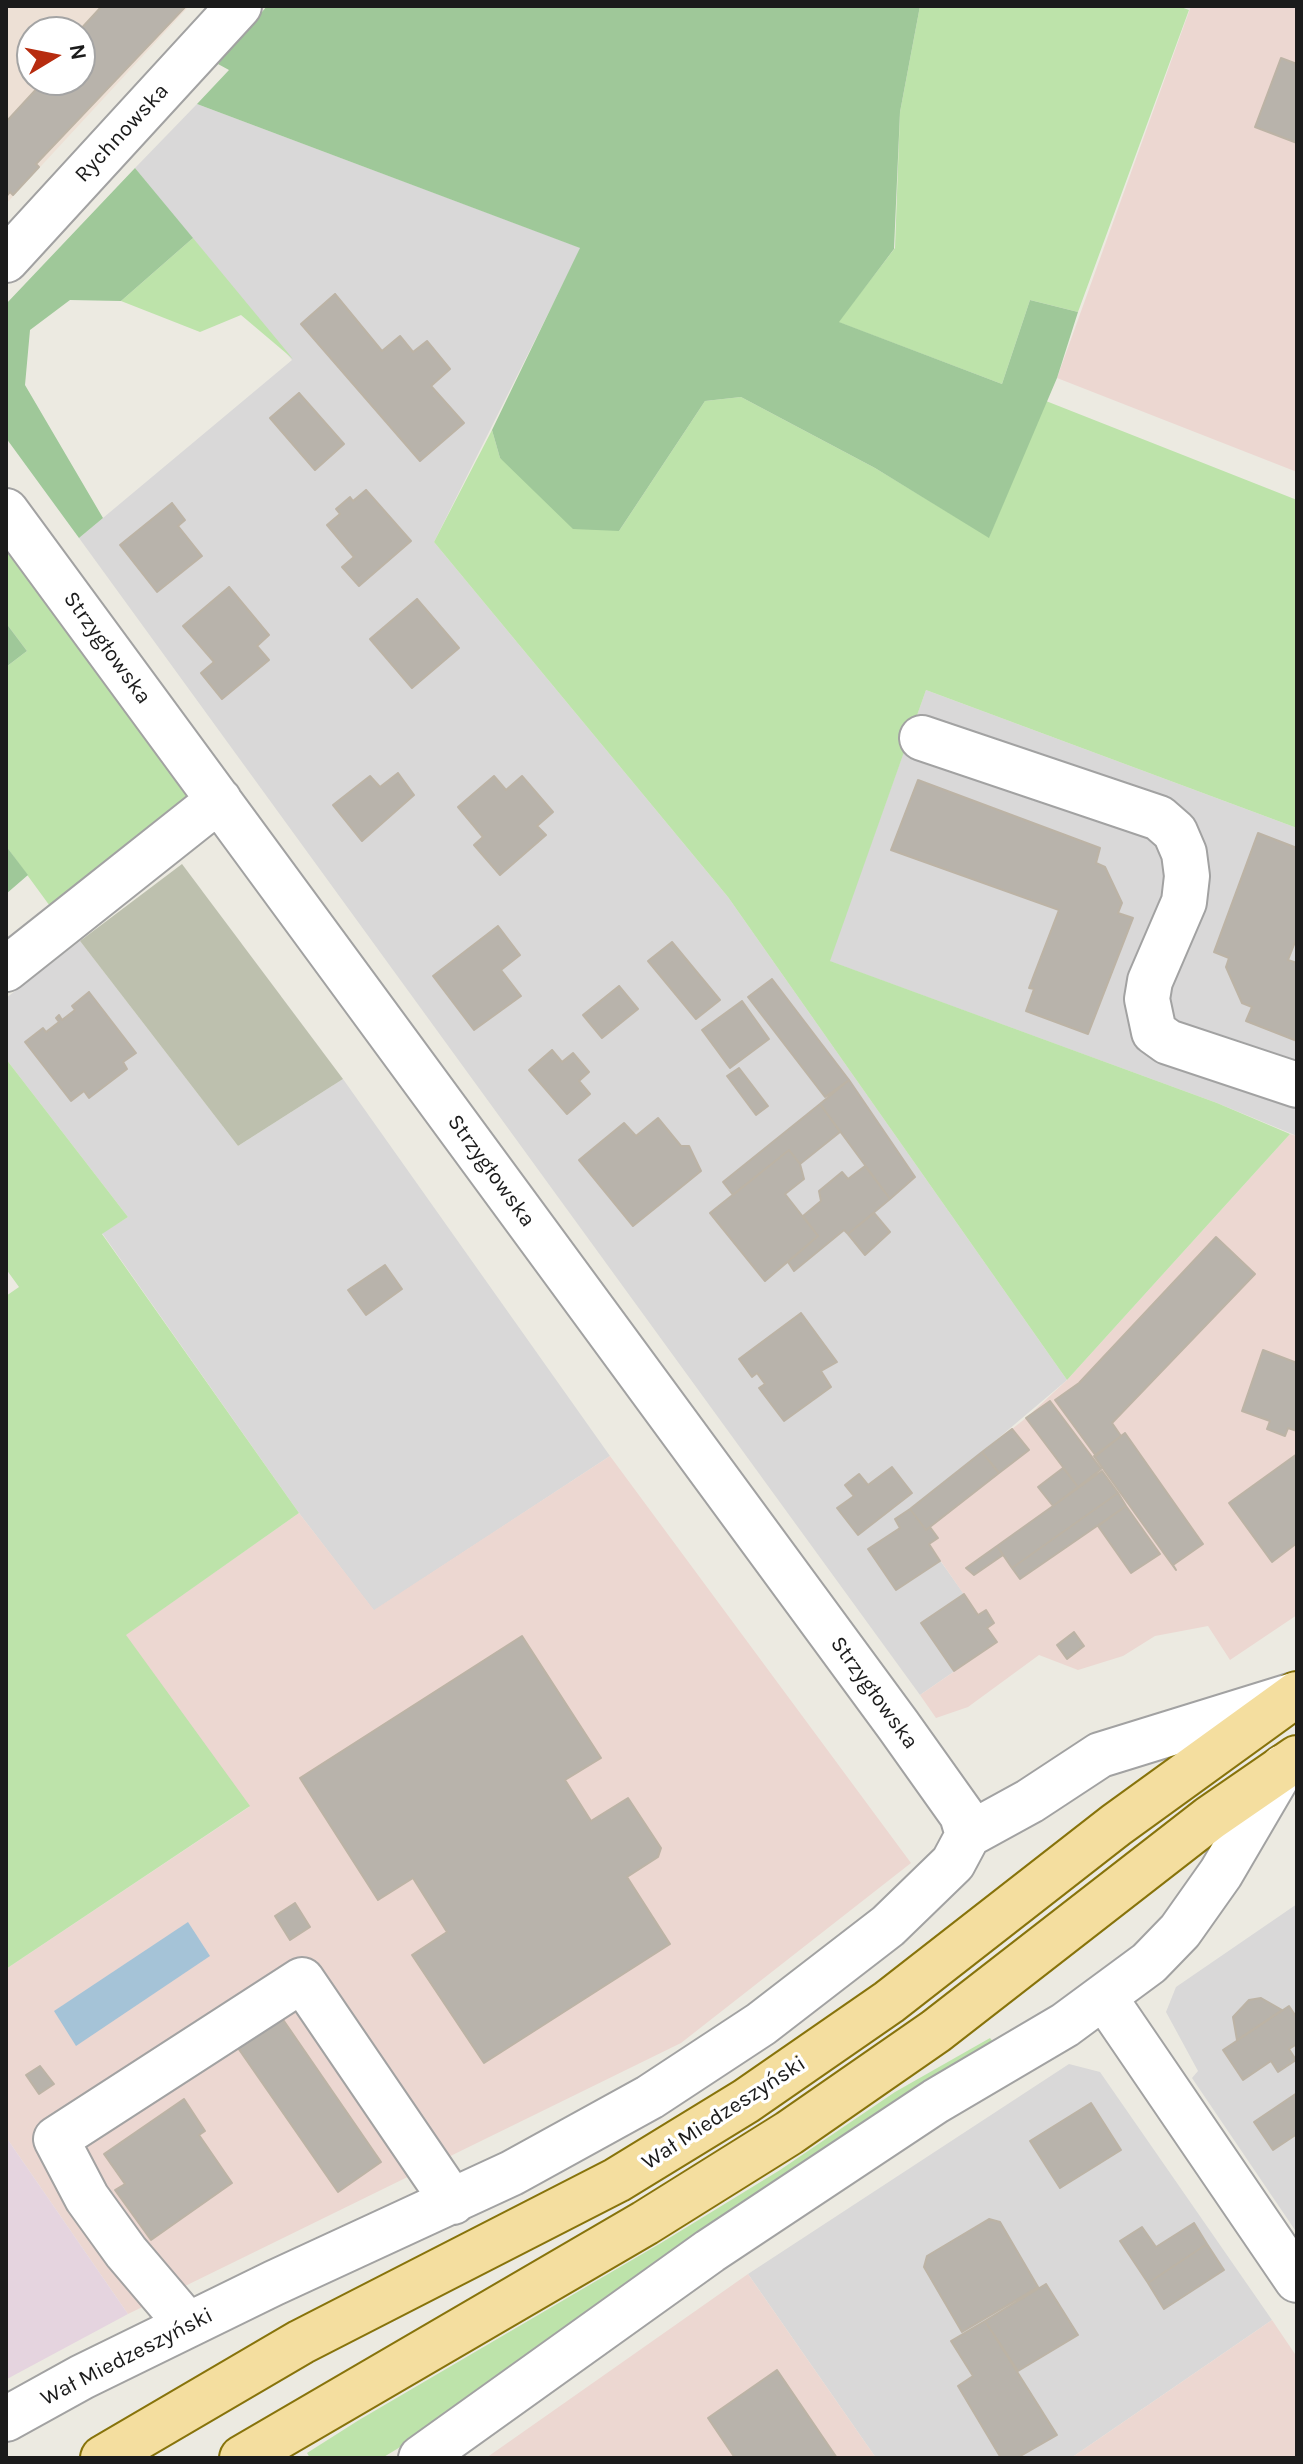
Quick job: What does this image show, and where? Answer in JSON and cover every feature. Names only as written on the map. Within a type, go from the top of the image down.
[{"type":"main road","name":"Wał Miedzeszyński","points":[[103,2458],[311,2337],[617,2180],[746,2101],[889,2002],[1127,1817],[1297,1694]]},
{"type":"main road","points":[[242,2458],[645,2223],[789,2133],[936,2031],[1210,1818],[1290,1763]]},
{"type":"street","name":"Rychnowska","points":[[6,260],[239,6]]},
{"type":"street","name":"Strzygłowska","points":[[6,511],[949,1795],[962,1815],[968,1835]]},
{"type":"street","points":[[922,738],[1159,818],[1175,832],[1184,853],[1187,876],[1184,902],[1150,981],[1147,999],[1154,1032],[1168,1042],[1297,1085]]},
{"type":"street","points":[[6,969],[219,800]]},
{"type":"street","points":[[968,1835],[1118,1747],[1297,1694]]},
{"type":"street","points":[[421,2458],[698,2259],[936,2101],[1052,2033],[1149,1963],[1180,1931],[1221,1873],[1290,1763]]},
{"type":"street","name":"Wał Miedzeszyński","points":[[6,2419],[188,2325],[453,2202],[650,2097],[761,2024],[888,1926],[953,1863],[968,1835]]},
{"type":"street","points":[[188,2325],[94,2209],[56,2139],[302,1980],[453,2202]]},
{"type":"street","points":[[1104,1997],[1297,2280]]},
{"type":"shaded area","points":[[6,6],[189,6],[6,204]]},
{"type":"shaded area","points":[[1191,6],[1297,6],[1297,472],[1057,378]]},
{"type":"shaded area","points":[[197,104],[581,248],[434,542],[728,897],[1067,1380],[982,1452],[930,1527],[938,1538],[929,1545],[964,1594],[986,1610],[994,1623],[997,1642],[920,1695],[79,538],[292,360],[135,168]]},
{"type":"shaded area","points":[[926,690],[1297,828],[1297,1136],[1217,1103],[829,961]]},
{"type":"shaded area","points":[[182,864],[343,1079],[238,1146],[80,941]]},
{"type":"shaded area","points":[[80,941],[238,1146],[343,1079],[610,1456],[374,1611],[299,1513],[102,1233],[128,1217],[6,1059],[6,998]]},
{"type":"shaded area","points":[[1290,1134],[1297,1136],[1297,1615],[1230,1660],[1208,1626],[1155,1636],[1123,1656],[1078,1670],[1039,1655],[968,1707],[936,1718],[920,1695],[997,1642],[987,1628],[994,1622],[986,1611],[978,1615],[929,1544],[938,1537],[931,1527],[926,1530],[910,1509],[1026,1418],[1067,1380]]},
{"type":"shaded area","points":[[610,1456],[911,1863],[681,2043],[128,2314],[6,2137],[6,1969],[249,1807],[125,1635],[299,1513],[374,1610]]},
{"type":"shaded area","points":[[1297,1904],[1297,2233],[1192,2078],[1198,2071],[1166,2012],[1176,1987]]},
{"type":"shaded area","points":[[1069,2064],[1100,2072],[1272,2320],[1071,2458],[876,2458],[748,2274]]},
{"type":"shaded area","points":[[6,2137],[128,2314],[7,2379],[6,2378]]},
{"type":"shaded area","points":[[748,2274],[876,2458],[486,2458]]},
{"type":"shaded area","points":[[1272,2320],[1297,2357],[1297,2458],[1071,2458]]},
{"type":"green space","points":[[267,6],[920,6],[900,112],[894,249],[839,322],[1002,384],[1030,300],[1078,312],[1057,378],[989,538],[875,468],[741,397],[705,401],[619,531],[573,529],[500,458],[492,430],[580,248],[197,104],[229,70],[218,64]]},
{"type":"green space","points":[[920,6],[1178,6],[1189,10],[1078,312],[1030,300],[1002,384],[838,322],[895,248],[900,112]]},
{"type":"green space","points":[[135,168],[193,238],[121,301],[70,300],[30,330],[25,385],[103,518],[79,538],[6,438],[6,304]]},
{"type":"green space","points":[[193,238],[293,359],[241,315],[200,332],[121,301]]},
{"type":"green space","points":[[741,397],[875,468],[989,537],[1046,401],[1297,500],[1297,828],[926,690],[830,961],[1217,1103],[1290,1134],[1067,1380],[728,897],[434,542],[492,430],[500,458],[619,531],[705,401]]},
{"type":"green space","points":[[6,529],[197,798],[55,913],[6,846],[6,667],[27,651],[6,623]]},
{"type":"green space","points":[[6,623],[27,651],[6,667]]},
{"type":"green space","points":[[6,846],[28,875],[6,894]]},
{"type":"green space","points":[[6,1059],[128,1217],[102,1234],[299,1513],[126,1635],[250,1806],[6,1969],[6,1296],[19,1287],[6,1269]]},
{"type":"green space","points":[[990,2038],[994,2043],[678,2246],[492,2384],[397,2449],[382,2458],[310,2458],[307,2453],[359,2420],[661,2243],[780,2170],[895,2092]]},
{"type":"water","points":[[188,1922],[210,1956],[76,2046],[54,2011]]},
{"type":"building","points":[[102,6],[186,6],[36,164],[39,167],[13,195],[10,192],[6,197],[6,122],[30,96],[96,96],[96,16],[93,16]]},
{"type":"building","points":[[1281,58],[1297,64],[1297,143],[1255,127]]},
{"type":"building","points":[[335,294],[382,351],[400,336],[413,352],[427,341],[450,369],[431,386],[464,423],[420,461],[301,324]]},
{"type":"building","points":[[299,393],[344,444],[315,470],[270,418]]},
{"type":"building","points":[[366,490],[411,541],[359,586],[342,567],[354,557],[327,525],[340,514],[336,509],[350,497],[353,501]]},
{"type":"building","points":[[172,503],[185,520],[178,526],[202,556],[157,592],[120,545]]},
{"type":"building","points":[[229,587],[269,635],[257,646],[269,660],[222,699],[201,673],[214,662],[183,626]]},
{"type":"building","points":[[417,599],[459,648],[412,688],[370,639]]},
{"type":"building","points":[[398,773],[414,795],[362,841],[333,805],[370,776],[380,787]]},
{"type":"building","points":[[494,776],[506,790],[522,776],[553,812],[537,826],[546,835],[500,875],[474,845],[483,837],[458,807]]},
{"type":"building","points":[[918,780],[1100,848],[1096,863],[1105,867],[1122,903],[1118,913],[1133,918],[1088,1034],[1026,1011],[1034,989],[1029,988],[1059,910],[891,850]]},
{"type":"building","points":[[1258,833],[1297,848],[1297,937],[1288,960],[1297,963],[1297,1041],[1246,1021],[1252,1007],[1242,1003],[1226,967],[1229,958],[1214,952]]},
{"type":"building","points":[[498,926],[520,955],[501,970],[521,996],[474,1030],[433,976]]},
{"type":"building","points":[[672,942],[720,1000],[696,1019],[648,961]]},
{"type":"building","points":[[772,979],[849,1080],[825,1097],[748,997]]},
{"type":"building","points":[[619,986],[638,1009],[602,1038],[583,1015]]},
{"type":"building","points":[[89,992],[136,1053],[123,1062],[127,1069],[89,1098],[84,1091],[71,1101],[25,1042],[43,1028],[46,1032],[59,1022],[56,1018],[59,1015],[62,1020],[75,1010],[72,1006]]},
{"type":"building","points":[[742,1001],[769,1039],[730,1068],[702,1030]]},
{"type":"building","points":[[552,1050],[562,1062],[573,1053],[589,1072],[579,1081],[590,1094],[567,1114],[529,1070]]},
{"type":"building","points":[[739,1068],[768,1106],[756,1115],[727,1076]]},
{"type":"building","points":[[849,1080],[915,1177],[890,1199],[820,1104]]},
{"type":"building","points":[[820,1104],[840,1132],[800,1164],[789,1150],[733,1195],[723,1182]]},
{"type":"building","points":[[658,1118],[681,1146],[689,1146],[701,1171],[633,1226],[579,1160],[624,1123],[636,1136]]},
{"type":"building","points":[[789,1150],[800,1164],[804,1179],[785,1194],[818,1236],[765,1281],[710,1213]]},
{"type":"building","points":[[865,1166],[890,1199],[848,1234],[844,1230],[794,1271],[788,1262],[818,1236],[803,1216],[821,1201],[819,1191],[842,1172],[848,1179]]},
{"type":"building","points":[[874,1213],[890,1232],[865,1255],[848,1234]]},
{"type":"building","points":[[1216,1237],[1255,1274],[1112,1423],[1121,1436],[1096,1456],[1055,1400],[1079,1383]]},
{"type":"building","points":[[385,1265],[402,1289],[366,1315],[348,1290]]},
{"type":"building","points":[[801,1313],[837,1362],[821,1371],[831,1387],[784,1421],[759,1388],[765,1384],[757,1373],[752,1377],[739,1359]]},
{"type":"building","points":[[1263,1350],[1297,1363],[1297,1431],[1288,1428],[1285,1436],[1267,1429],[1270,1421],[1242,1411]]},
{"type":"building","points":[[1050,1401],[1101,1469],[1078,1487],[1026,1418]]},
{"type":"building","points":[[1012,1429],[1029,1450],[999,1473],[982,1452]]},
{"type":"building","points":[[1125,1433],[1203,1544],[1173,1565],[1176,1570],[1094,1456]]},
{"type":"building","points":[[982,1452],[999,1473],[926,1530],[910,1509]]},
{"type":"building","points":[[1297,1454],[1297,1543],[1272,1562],[1229,1503]]},
{"type":"building","points":[[892,1467],[912,1493],[858,1535],[837,1508],[854,1496],[845,1485],[859,1474],[868,1485]]},
{"type":"building","points":[[1063,1468],[1078,1487],[1053,1506],[1038,1487]]},
{"type":"building","points":[[1102,1471],[1118,1493],[1012,1568],[997,1546]]},
{"type":"building","points":[[1118,1493],[1126,1506],[1020,1579],[1012,1568]]},
{"type":"building","points":[[1126,1506],[1160,1554],[1131,1573],[1098,1526]]},
{"type":"building","points":[[910,1509],[926,1530],[930,1527],[938,1538],[929,1544],[940,1561],[896,1590],[868,1549],[900,1528],[895,1519]]},
{"type":"building","points":[[997,1546],[1003,1555],[974,1575],[966,1568]]},
{"type":"building","points":[[964,1594],[978,1615],[986,1610],[994,1623],[987,1628],[997,1642],[954,1671],[921,1623]]},
{"type":"building","points":[[1074,1632],[1084,1646],[1067,1659],[1057,1645]]},
{"type":"building","points":[[522,1636],[601,1758],[565,1780],[591,1821],[628,1798],[661,1848],[658,1857],[627,1877],[670,1944],[484,2063],[412,1955],[447,1932],[413,1878],[378,1900],[300,1778]]},
{"type":"building","points":[[295,1903],[310,1927],[290,1940],[275,1916]]},
{"type":"building","points":[[264,1992],[381,2162],[338,2192],[220,2022]]},
{"type":"building","points":[[1261,1998],[1282,2010],[1237,2040],[1233,2017],[1249,2000]]},
{"type":"building","points":[[1289,2006],[1297,2018],[1297,2044],[1289,2049],[1296,2060],[1278,2072],[1271,2061],[1243,2080],[1223,2050]]},
{"type":"building","points":[[40,2066],[54,2084],[39,2094],[26,2075]]},
{"type":"building","points":[[1297,2093],[1297,2134],[1273,2150],[1254,2122]]},
{"type":"building","points":[[184,2099],[205,2131],[199,2135],[232,2183],[151,2240],[115,2190],[125,2184],[104,2154]]},
{"type":"building","points":[[1091,2103],[1121,2150],[1060,2188],[1030,2141]]},
{"type":"building","points":[[989,2219],[1000,2222],[1038,2287],[962,2332],[924,2267],[927,2256]]},
{"type":"building","points":[[1194,2223],[1207,2244],[1148,2283],[1120,2241],[1142,2227],[1156,2247]]},
{"type":"building","points":[[1207,2244],[1224,2270],[1164,2309],[1148,2283]]},
{"type":"building","points":[[1046,2284],[1078,2335],[1018,2371],[985,2321]]},
{"type":"building","points":[[985,2321],[1057,2435],[1017,2458],[1001,2458],[958,2386],[973,2376],[951,2341]]},
{"type":"building","points":[[777,2370],[837,2458],[735,2458],[708,2418]]}]
